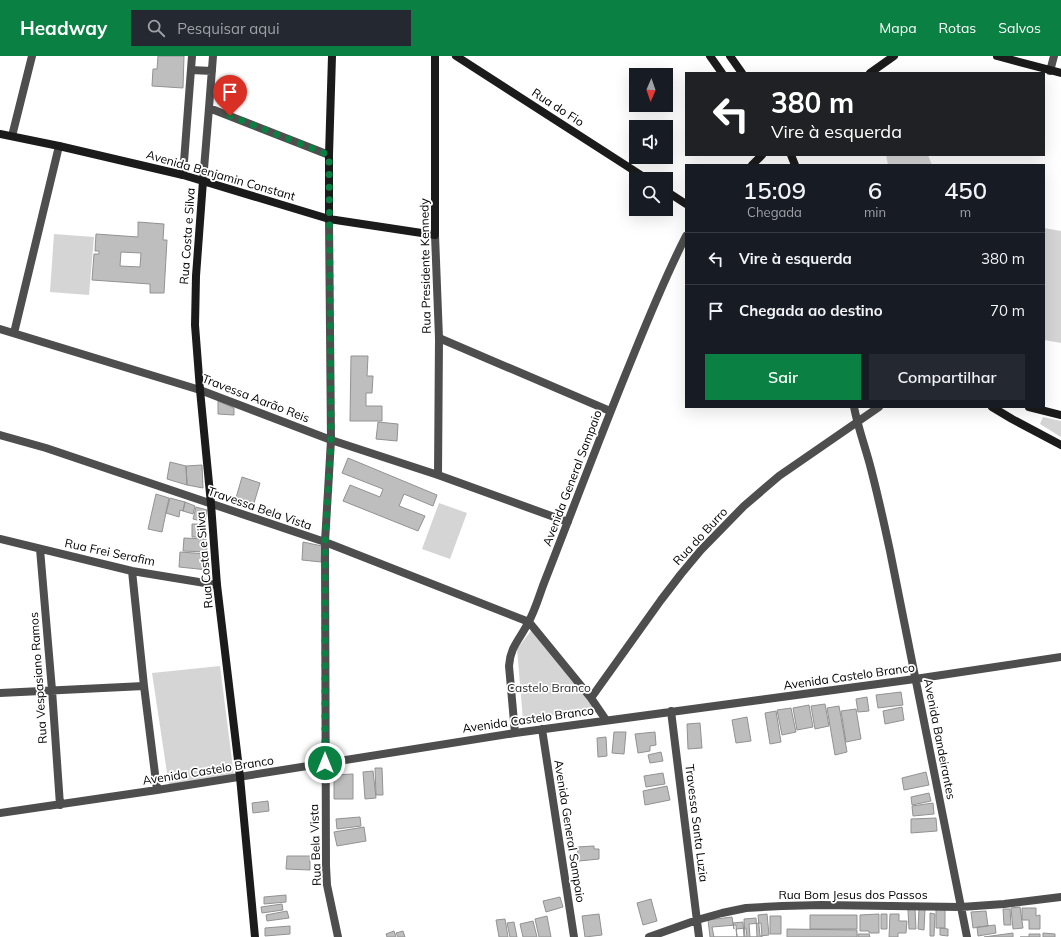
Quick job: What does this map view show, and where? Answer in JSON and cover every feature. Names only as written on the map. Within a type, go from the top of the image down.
[{"type":"street","points":[[12,136],[32,56]]},
{"type":"street","points":[[183,175],[192,56]]},
{"type":"street","name":"Rua Costa e Silva","points":[[213,56],[203,181],[195,301],[195,325],[217,585],[240,777],[256,937]]},
{"type":"street","name":"Rua Bela Vista","points":[[332,56],[329,155],[331,440],[325,542],[325,763],[327,885],[338,937]]},
{"type":"street","name":"Rua Presidente Kennedy","points":[[435,56],[435,235],[439,338],[438,475]]},
{"type":"street","name":"Rua do Fio","points":[[456,56],[636,172]]},
{"type":"street","points":[[710,56],[721,72]]},
{"type":"street","points":[[730,56],[741,72]]},
{"type":"street","points":[[871,72],[894,56]]},
{"type":"street","points":[[997,56],[1061,73]]},
{"type":"street","points":[[1050,71],[1054,56]]},
{"type":"street","points":[[192,70],[212,71]]},
{"type":"street","points":[[209,108],[329,155]]},
{"type":"street","name":"Avenida Benjamin Constant","points":[[0,134],[183,175],[329,219],[435,235]]},
{"type":"street","points":[[14,333],[59,146]]},
{"type":"street","points":[[753,164],[761,156]]},
{"type":"street","points":[[673,196],[685,203]]},
{"type":"street","name":"Avenida General Sampaio","points":[[515,732],[509,666],[509,659],[512,650],[529,622],[610,411],[652,307],[685,238]]},
{"type":"street","name":"Travessa Aarão Reis","points":[[0,329],[200,390],[331,440],[438,475],[568,522]]},
{"type":"street","points":[[439,338],[610,411]]},
{"type":"street","name":"Avenida Bandeirantes","points":[[854,408],[876,487],[967,937]]},
{"type":"street","name":"Rua do Burro","points":[[591,698],[661,600],[701,550],[744,506],[779,476],[878,408]]},
{"type":"street","points":[[994,408],[1061,445]]},
{"type":"street","points":[[1033,408],[1061,415]]},
{"type":"street","name":"Travessa Bela Vista","points":[[0,435],[46,448],[325,542],[529,622],[591,698]]},
{"type":"street","name":"Rua Frei Serafim","points":[[0,539],[132,571],[217,585]]},
{"type":"street","name":"Rua Vespasiano Ramos","points":[[40,549],[60,805]]},
{"type":"street","points":[[132,571],[156,790]]},
{"type":"street","name":"Avenida Castelo Branco","points":[[0,813],[240,777],[515,732],[915,679],[1061,657]]},
{"type":"street","points":[[0,693],[144,686]]},
{"type":"street","points":[[591,698],[606,720]]},
{"type":"street","name":"Travessa Santa Luzia","points":[[672,711],[699,937]]},
{"type":"street","name":"Avenida General Sampaio","points":[[542,729],[574,937]]},
{"type":"street","name":"Rua Bom Jesus dos Passos","points":[[649,937],[697,920],[746,908],[852,905],[962,907],[1004,904],[1061,897]]},
{"type":"green space","points":[[886,156],[928,156],[932,164],[888,164]]},
{"type":"green space","points":[[1045,228],[1061,231],[1061,343],[1045,340]]},
{"type":"green space","points":[[54,234],[94,237],[89,295],[50,292]]},
{"type":"green space","points":[[1043,417],[1061,421],[1061,437],[1040,424]]},
{"type":"green space","points":[[439,503],[467,513],[450,559],[422,549]]},
{"type":"green space","name":"Castelo Branco","points":[[533,628],[570,668],[593,708],[523,720],[517,649]]},
{"type":"green space","points":[[220,666],[234,776],[169,786],[152,673]]},
{"type":"building","points":[[158,56],[184,56],[183,88],[152,86],[153,69],[157,69]]},
{"type":"building","points":[[138,222],[164,224],[163,240],[167,240],[164,293],[150,293],[150,284],[92,280],[94,254],[99,254],[99,251],[95,251],[96,234],[138,237]],"holes":[[[121,252],[141,253],[140,267],[120,266]]]},
{"type":"building","points":[[351,356],[368,356],[367,376],[373,376],[372,393],[366,393],[366,406],[382,406],[382,421],[350,421]]},
{"type":"building","points":[[218,401],[234,408],[234,415],[218,414]]},
{"type":"building","points":[[378,422],[398,424],[397,441],[376,439]]},
{"type":"building","points":[[348,458],[437,495],[433,506],[404,494],[399,506],[425,516],[418,531],[343,501],[350,485],[380,497],[383,489],[342,473]]},
{"type":"building","points":[[170,462],[186,466],[187,485],[167,479]]},
{"type":"building","points":[[202,465],[203,488],[187,485],[186,466]]},
{"type":"building","points":[[242,477],[260,483],[254,503],[236,498]]},
{"type":"building","points":[[156,494],[169,498],[162,532],[148,529]]},
{"type":"building","points":[[170,498],[185,502],[183,511],[180,510],[179,517],[166,513]]},
{"type":"building","points":[[185,502],[195,506],[193,514],[183,511]]},
{"type":"building","points":[[196,507],[207,510],[205,522],[193,519]]},
{"type":"building","points":[[192,524],[206,524],[206,537],[192,537]]},
{"type":"building","points":[[184,538],[206,539],[207,552],[183,551]]},
{"type":"building","points":[[303,542],[322,546],[321,562],[302,560]]},
{"type":"building","points":[[180,552],[208,554],[208,570],[179,567]]},
{"type":"building","points":[[901,692],[903,705],[878,708],[876,695]]},
{"type":"building","points":[[867,697],[869,711],[858,712],[856,699]]},
{"type":"building","points":[[825,704],[829,726],[815,729],[811,706]]},
{"type":"building","points":[[809,705],[813,727],[797,730],[793,708]]},
{"type":"building","points":[[839,706],[847,752],[835,755],[827,708]]},
{"type":"building","points":[[902,707],[904,720],[885,724],[883,711]]},
{"type":"building","points":[[791,708],[796,732],[782,735],[777,710]]},
{"type":"building","points":[[856,709],[861,739],[846,742],[841,711]]},
{"type":"building","points":[[776,711],[781,742],[770,744],[765,713]]},
{"type":"building","points":[[747,717],[751,741],[736,743],[732,720]]},
{"type":"building","points":[[700,723],[702,748],[688,749],[687,724]]},
{"type":"building","points":[[614,732],[626,732],[624,754],[612,753]]},
{"type":"building","points":[[655,732],[656,745],[650,746],[650,751],[638,753],[635,734]]},
{"type":"building","points":[[606,737],[607,756],[598,757],[597,738]]},
{"type":"building","points":[[661,752],[663,761],[650,763],[648,755]]},
{"type":"building","points":[[375,768],[382,768],[383,795],[376,795]]},
{"type":"building","points":[[373,771],[376,798],[365,799],[363,772]]},
{"type":"building","points":[[926,772],[929,785],[904,790],[902,778]]},
{"type":"building","points":[[663,773],[665,784],[646,787],[644,776]]},
{"type":"building","points":[[353,774],[353,799],[334,799],[334,775]]},
{"type":"building","points":[[667,786],[670,800],[645,805],[643,791]]},
{"type":"building","points":[[929,793],[931,801],[912,805],[911,797]]},
{"type":"building","points":[[268,801],[269,811],[253,813],[252,803]]},
{"type":"building","points":[[933,803],[934,814],[913,816],[912,806]]},
{"type":"building","points":[[360,817],[361,826],[337,829],[336,819]]},
{"type":"building","points":[[936,818],[937,831],[911,833],[911,819]]},
{"type":"building","points":[[364,827],[366,841],[337,846],[334,832]]},
{"type":"building","points":[[594,846],[594,849],[599,849],[599,859],[579,861],[577,847]]},
{"type":"building","points":[[287,856],[310,856],[310,870],[286,869]]},
{"type":"building","points":[[286,895],[286,902],[264,904],[264,897]]},
{"type":"building","points":[[560,897],[563,907],[546,912],[543,901]]},
{"type":"building","points":[[651,899],[657,921],[643,925],[637,903]]},
{"type":"building","points":[[282,904],[283,910],[262,913],[261,907]]},
{"type":"building","points":[[1020,907],[1023,928],[1013,929],[1011,908]]},
{"type":"building","points":[[936,908],[945,908],[945,928],[936,928]]},
{"type":"building","points":[[1022,908],[1036,908],[1036,916],[1040,915],[1040,929],[1029,929],[1029,920],[1022,920]]},
{"type":"building","points":[[915,909],[916,929],[909,929],[908,910]]},
{"type":"building","points":[[919,909],[925,909],[924,930],[918,929]]},
{"type":"building","points":[[1003,909],[1010,909],[1011,925],[1004,925]]},
{"type":"building","points":[[287,911],[289,918],[267,921],[266,915]]},
{"type":"building","points":[[986,911],[988,926],[973,928],[971,912]]},
{"type":"building","points":[[930,913],[935,914],[934,936],[930,936]]},
{"type":"building","points":[[599,914],[602,935],[585,937],[582,916]]},
{"type":"building","points":[[767,914],[769,935],[760,936],[758,915]]},
{"type":"building","points":[[879,914],[879,933],[860,931],[860,915]]},
{"type":"building","points":[[881,914],[887,914],[887,929],[881,929]]},
{"type":"building","points":[[890,914],[899,914],[899,921],[907,921],[906,933],[898,933],[898,937],[889,937]]},
{"type":"building","points":[[810,915],[857,915],[857,929],[810,929]]},
{"type":"building","points":[[547,916],[551,937],[539,937],[535,919]]},
{"type":"building","points":[[770,916],[781,916],[781,934],[770,934]]},
{"type":"building","points":[[732,917],[733,923],[743,922],[744,937],[710,937],[708,920]]},
{"type":"building","points":[[756,918],[757,937],[745,937],[744,919]]},
{"type":"building","points":[[505,919],[508,937],[499,937],[496,920]]},
{"type":"building","points":[[533,921],[537,937],[523,937],[520,924]]},
{"type":"building","points":[[514,922],[517,937],[510,937],[507,923]]},
{"type":"building","points":[[761,923],[762,937],[750,937],[749,924]]},
{"type":"building","points":[[736,925],[737,937],[714,937],[712,927]]},
{"type":"building","points":[[995,925],[996,933],[978,936],[977,927]]},
{"type":"building","points":[[290,926],[290,934],[265,936],[265,928]]},
{"type":"building","points":[[746,928],[747,937],[737,937],[736,929]]},
{"type":"building","points":[[940,928],[948,929],[948,936],[940,935]]},
{"type":"building","points":[[787,929],[857,930],[857,937],[787,937]]},
{"type":"building","points":[[394,931],[396,937],[387,937],[386,934]]},
{"type":"building","points":[[403,931],[405,937],[398,937],[396,933]]},
{"type":"building","points":[[1013,933],[1013,937],[984,937]]},
{"type":"building","points":[[1043,933],[1055,934],[1055,937],[1043,937]]},
{"type":"building","points":[[858,934],[869,934],[870,937],[858,937]]},
{"type":"building","points":[[1029,934],[1040,934],[1040,937],[1029,937]]},
{"type":"route","points":[[230,116],[329,155],[331,440],[325,542],[325,763]]}]
